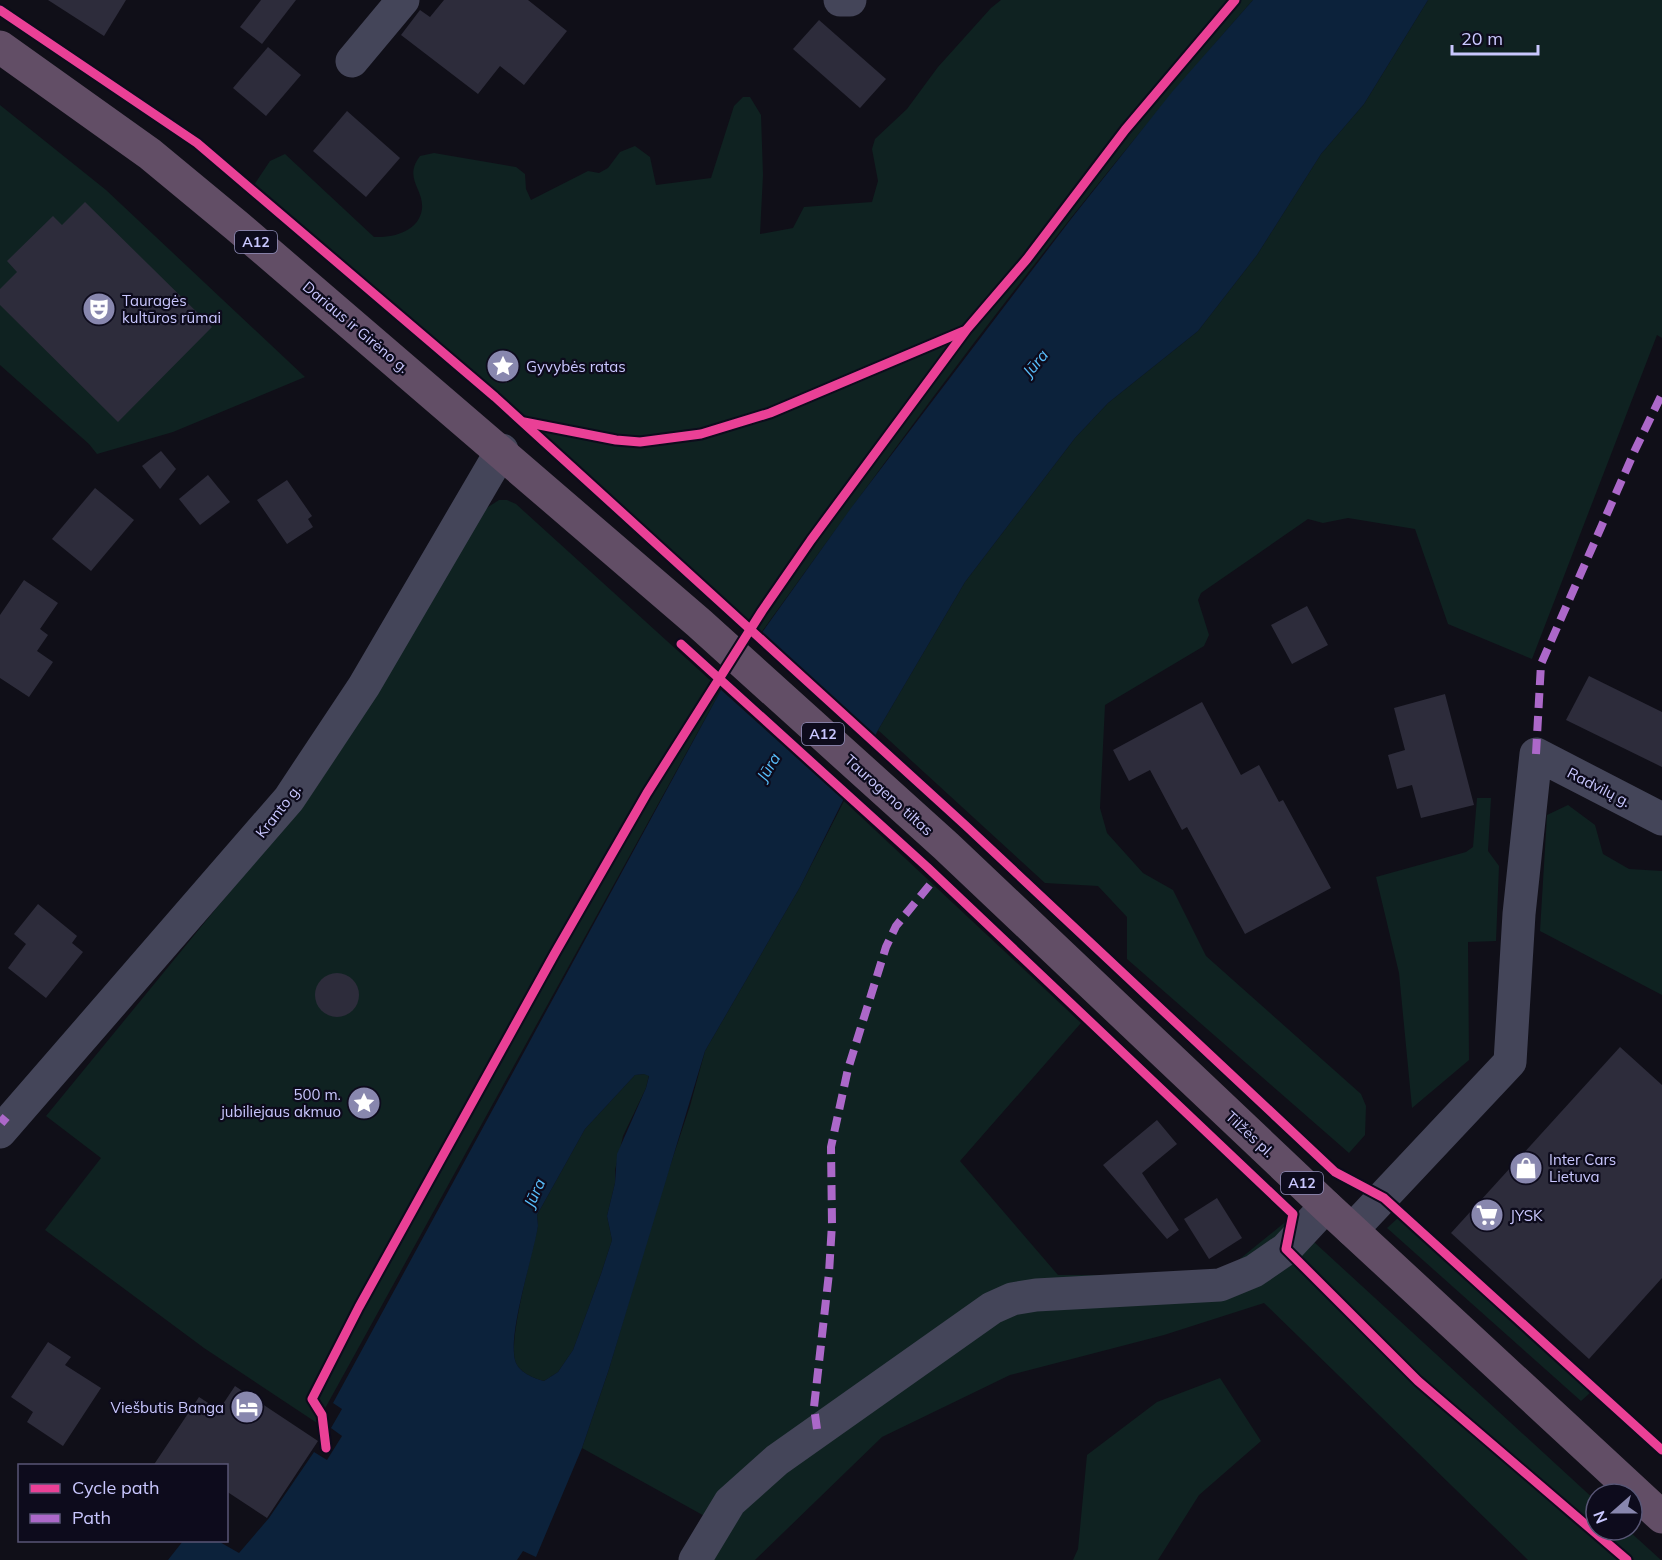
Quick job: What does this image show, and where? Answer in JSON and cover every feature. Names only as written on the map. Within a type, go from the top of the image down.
[{"type":"highway","name":"Dariaus ir Girėno g.","points":[[0,47],[150,154],[502,450],[699,623]]},
{"type":"highway","name":"Taurogeno tiltas","points":[[699,623],[946,846]]},
{"type":"highway","name":"Tilžės pl.","points":[[946,846],[1326,1206],[1662,1517]]},
{"type":"street","points":[[352,61],[403,0]]},
{"type":"street","points":[[840,0],[850,0]]},
{"type":"street","name":"Kranto g.","points":[[0,1132],[289,799],[363,686],[502,450]]},
{"type":"street","name":"Radvilų g.","points":[[1352,1230],[1510,1062],[1518,914],[1536,754],[1662,819]]},
{"type":"street","points":[[695,1560],[730,1502],[777,1460],[992,1308],[1012,1299],[1036,1295],[1220,1285],[1254,1271],[1286,1249],[1326,1206]]},
{"type":"green space","points":[[1001,0],[1253,0],[1123,153],[999,310],[761,633],[513,406],[254,185],[270,161],[285,154],[374,237],[396,235],[410,228],[420,217],[422,202],[413,171],[420,156],[434,153],[516,167],[525,174],[526,189],[531,200],[588,171],[599,173],[608,168],[620,152],[635,146],[650,157],[656,185],[711,178],[734,106],[743,97],[750,97],[761,115],[763,175],[760,234],[793,228],[804,207],[872,202],[878,181],[872,149],[875,139],[907,109],[938,67],[991,8]]},
{"type":"green space","points":[[1428,0],[1662,0],[1662,338],[1657,335],[1532,659],[1448,624],[1415,529],[1348,518],[1323,523],[1308,519],[1201,593],[1198,600],[1209,635],[1204,646],[1105,705],[1100,808],[1107,833],[1143,873],[1173,890],[1206,956],[1361,1094],[1366,1106],[1365,1135],[1349,1153],[1127,959],[1127,917],[1098,886],[1045,883],[878,730],[965,582],[1075,438],[1108,403],[1198,331],[1257,255],[1321,154],[1364,104]]},
{"type":"green space","points":[[0,105],[106,190],[305,377],[173,432],[97,454],[89,444],[0,365]]},
{"type":"green space","points":[[499,500],[507,500],[516,504],[721,690],[317,1423],[204,1348],[45,1230],[101,1158],[46,1116],[319,783],[485,509]]},
{"type":"green space","points":[[1477,798],[1491,798],[1488,851],[1499,866],[1496,941],[1468,942],[1469,1060],[1412,1108],[1399,973],[1376,877],[1466,852],[1473,847]]},
{"type":"green space","points":[[844,801],[1081,1023],[960,1161],[1058,1275],[1208,1275],[1230,1267],[1289,1219],[1584,1490],[1584,1542],[1641,1542],[1661,1560],[1528,1560],[1264,1303],[1164,1335],[1010,1375],[882,1437],[755,1560],[710,1560],[726,1528],[582,1448],[609,1369],[705,1051],[800,887]]},
{"type":"green space","points":[[1568,805],[1595,825],[1603,854],[1629,869],[1662,871],[1662,995],[1540,931],[1547,815]]},
{"type":"green space","points":[[635,1075],[649,1075],[646,1088],[623,1136],[615,1170],[615,1183],[607,1216],[612,1240],[601,1274],[573,1350],[558,1372],[544,1381],[540,1380],[519,1368],[515,1360],[514,1348],[518,1314],[538,1226],[537,1215],[585,1129]]},
{"type":"green space","points":[[1398,1218],[1591,1392],[1581,1401],[1387,1228]]},
{"type":"green space","points":[[1220,1378],[1261,1441],[1199,1495],[1158,1560],[1073,1560],[1078,1549],[1087,1455],[1157,1402]]},
{"type":"water","name":"Jūra","points":[[1253,0],[1428,0],[1364,104],[1321,154],[1257,255],[1198,331],[1108,403],[1075,438],[965,582],[878,730],[800,887],[705,1051],[609,1369],[582,1448],[536,1557],[523,1551],[517,1560],[168,1560],[182,1542],[220,1542],[239,1553],[269,1518],[314,1452],[327,1460],[342,1436],[331,1428],[342,1409],[333,1403],[721,690],[851,508],[1071,219],[1172,92]],"holes":[[[635,1075],[649,1076],[617,1154],[615,1183],[607,1216],[612,1240],[573,1350],[558,1372],[544,1381],[535,1378],[523,1371],[517,1364],[514,1347],[518,1313],[538,1226],[537,1215],[585,1129]]]},
{"type":"pier","points":[[759,631],[877,738],[847,803],[719,688]]},
{"type":"building","points":[[48,0],[126,0],[104,36]]},
{"type":"building","points":[[261,0],[296,0],[262,44],[240,27]]},
{"type":"building","points":[[444,0],[528,0],[567,31],[524,85],[500,66],[478,94],[401,35],[420,10],[430,17]]},
{"type":"building","points":[[819,20],[886,79],[860,108],[793,49]]},
{"type":"building","points":[[268,47],[301,75],[266,116],[233,88]]},
{"type":"building","points":[[347,111],[400,158],[366,197],[313,151]]},
{"type":"building","name":"Tauragės kultūros rūmai","points":[[85,202],[212,327],[118,422],[0,305],[0,289],[17,272],[7,261],[53,216],[62,225]]},
{"type":"building","points":[[161,451],[176,469],[160,489],[142,466]]},
{"type":"building","points":[[208,475],[230,502],[200,525],[179,499]]},
{"type":"building","points":[[287,480],[312,516],[308,519],[313,527],[287,544],[257,500]]},
{"type":"building","points":[[95,488],[134,520],[91,571],[52,539]]},
{"type":"building","points":[[24,580],[58,603],[40,629],[48,635],[37,651],[53,662],[29,697],[0,678],[0,615]]},
{"type":"building","points":[[1307,606],[1328,645],[1292,664],[1271,625]]},
{"type":"building","points":[[1589,676],[1662,712],[1662,767],[1566,720]]},
{"type":"building","points":[[1445,694],[1474,805],[1421,818],[1412,785],[1397,789],[1388,755],[1405,750],[1394,708]]},
{"type":"building","points":[[1202,702],[1241,775],[1259,765],[1279,802],[1283,800],[1331,888],[1245,934],[1187,827],[1182,830],[1150,770],[1129,781],[1113,750]]},
{"type":"building","points":[[38,904],[77,936],[72,943],[83,952],[46,998],[8,968],[26,944],[14,934]]},
{"type":"building","points":[[337,973],[353,979],[359,995],[353,1011],[337,1017],[321,1011],[315,995],[321,979]]},
{"type":"building","points":[[1620,1047],[1662,1085],[1662,1278],[1589,1359],[1451,1233]]},
{"type":"building","points":[[1157,1120],[1177,1144],[1142,1173],[1179,1230],[1167,1239],[1103,1165]]},
{"type":"building","points":[[1217,1198],[1242,1238],[1209,1259],[1184,1219]]},
{"type":"building","points":[[48,1342],[71,1357],[65,1365],[101,1388],[63,1446],[27,1422],[33,1412],[11,1397]]},
{"type":"building","points":[[235,1386],[318,1441],[267,1518],[228,1492],[228,1464],[154,1464],[199,1397],[219,1410]]},
{"type":"marked path","points":[[1536,754],[1541,664],[1662,394]]},
{"type":"marked path","points":[[817,1429],[814,1407],[829,1273],[832,1224],[831,1147],[848,1069],[886,947],[896,926],[937,876]]},
{"type":"marked path","points":[[0,1117],[7,1123]]},
{"type":"cycle path","points":[[326,1448],[322,1415],[312,1399],[359,1307],[555,953],[647,793],[762,611],[811,540],[967,329],[1027,259],[1125,130],[1235,0]]},
{"type":"cycle path","points":[[0,10],[197,143],[495,397],[965,825],[1335,1172],[1384,1198],[1662,1450]]},
{"type":"cycle path","points":[[524,422],[616,440],[640,442],[701,434],[770,413],[964,331]]},
{"type":"cycle path","points":[[681,644],[927,867],[1293,1214],[1286,1249],[1418,1381],[1627,1560]]},
{"type":"place","name":"Tauragės kultūros rūmai","points":[[99,309]]},
{"type":"place","name":"Gyvybės ratas","points":[[503,366]]},
{"type":"place","name":"500 m. jubiliejaus akmuo","points":[[364,1103]]},
{"type":"place","name":"Inter Cars Lietuva","points":[[1526,1168]]},
{"type":"place","name":"JYSK","points":[[1487,1215]]},
{"type":"place","name":"Viešbutis Banga","points":[[247,1407]]}]
